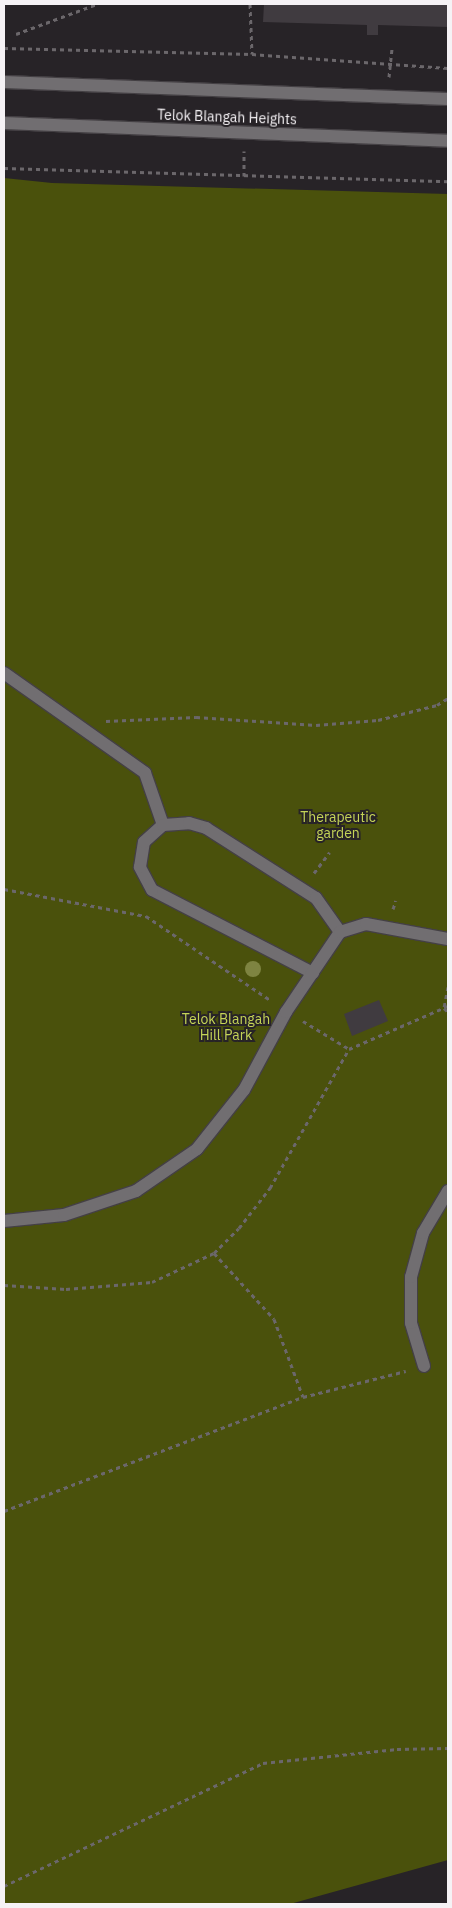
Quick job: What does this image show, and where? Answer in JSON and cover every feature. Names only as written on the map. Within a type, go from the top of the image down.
[{"type":"street","name":"Telok Blangah Heights","points":[[4,82],[448,99]]},
{"type":"street","name":"Telok Blangah Heights","points":[[4,123],[448,141]]},
{"type":"street","points":[[4,672],[145,773],[163,825]]},
{"type":"street","points":[[313,973],[152,890],[144,880],[140,855],[152,832],[163,825],[189,823],[206,828],[316,898],[340,932]]},
{"type":"street","points":[[4,1221],[64,1215],[136,1191],[197,1149],[244,1090],[286,1012],[340,932],[366,924],[448,939]]},
{"type":"street","points":[[424,1366],[412,1323],[411,1277],[423,1233],[448,1191]]},
{"type":"path","points":[[16,34],[97,4]]},
{"type":"path","points":[[250,4],[252,54]]},
{"type":"path","points":[[390,59],[392,46]]},
{"type":"path","points":[[4,48],[252,54],[448,68]]},
{"type":"path","points":[[4,168],[448,181]]},
{"type":"path","points":[[73,722],[196,717],[316,725],[378,720],[437,706],[448,698]]},
{"type":"path","points":[[314,873],[330,852]]},
{"type":"path","points":[[4,889],[146,916],[286,1012],[349,1050]]},
{"type":"path","points":[[444,1008],[448,987]]},
{"type":"path","points":[[4,1285],[66,1289],[152,1282],[214,1253],[239,1228],[270,1188],[349,1050],[448,1006]]},
{"type":"path","points":[[444,1008],[448,1012]]},
{"type":"path","points":[[214,1253],[274,1319],[303,1397]]},
{"type":"path","points":[[4,1510],[303,1397],[424,1366]]},
{"type":"path","points":[[4,1886],[263,1763],[397,1749],[448,1748]]},
{"type":"green space","name":"Telok Blangah Hill Park","points":[[4,178],[52,183],[448,194],[448,1860],[290,1904],[4,1904]]},
{"type":"building","points":[[264,4],[448,4],[448,27],[378,25],[378,35],[367,35],[367,25],[263,22]]},
{"type":"building","points":[[379,1000],[388,1021],[352,1036],[344,1014]]},
{"type":"park label","name":"Therapeutic garden","points":[[338,826]]}]
